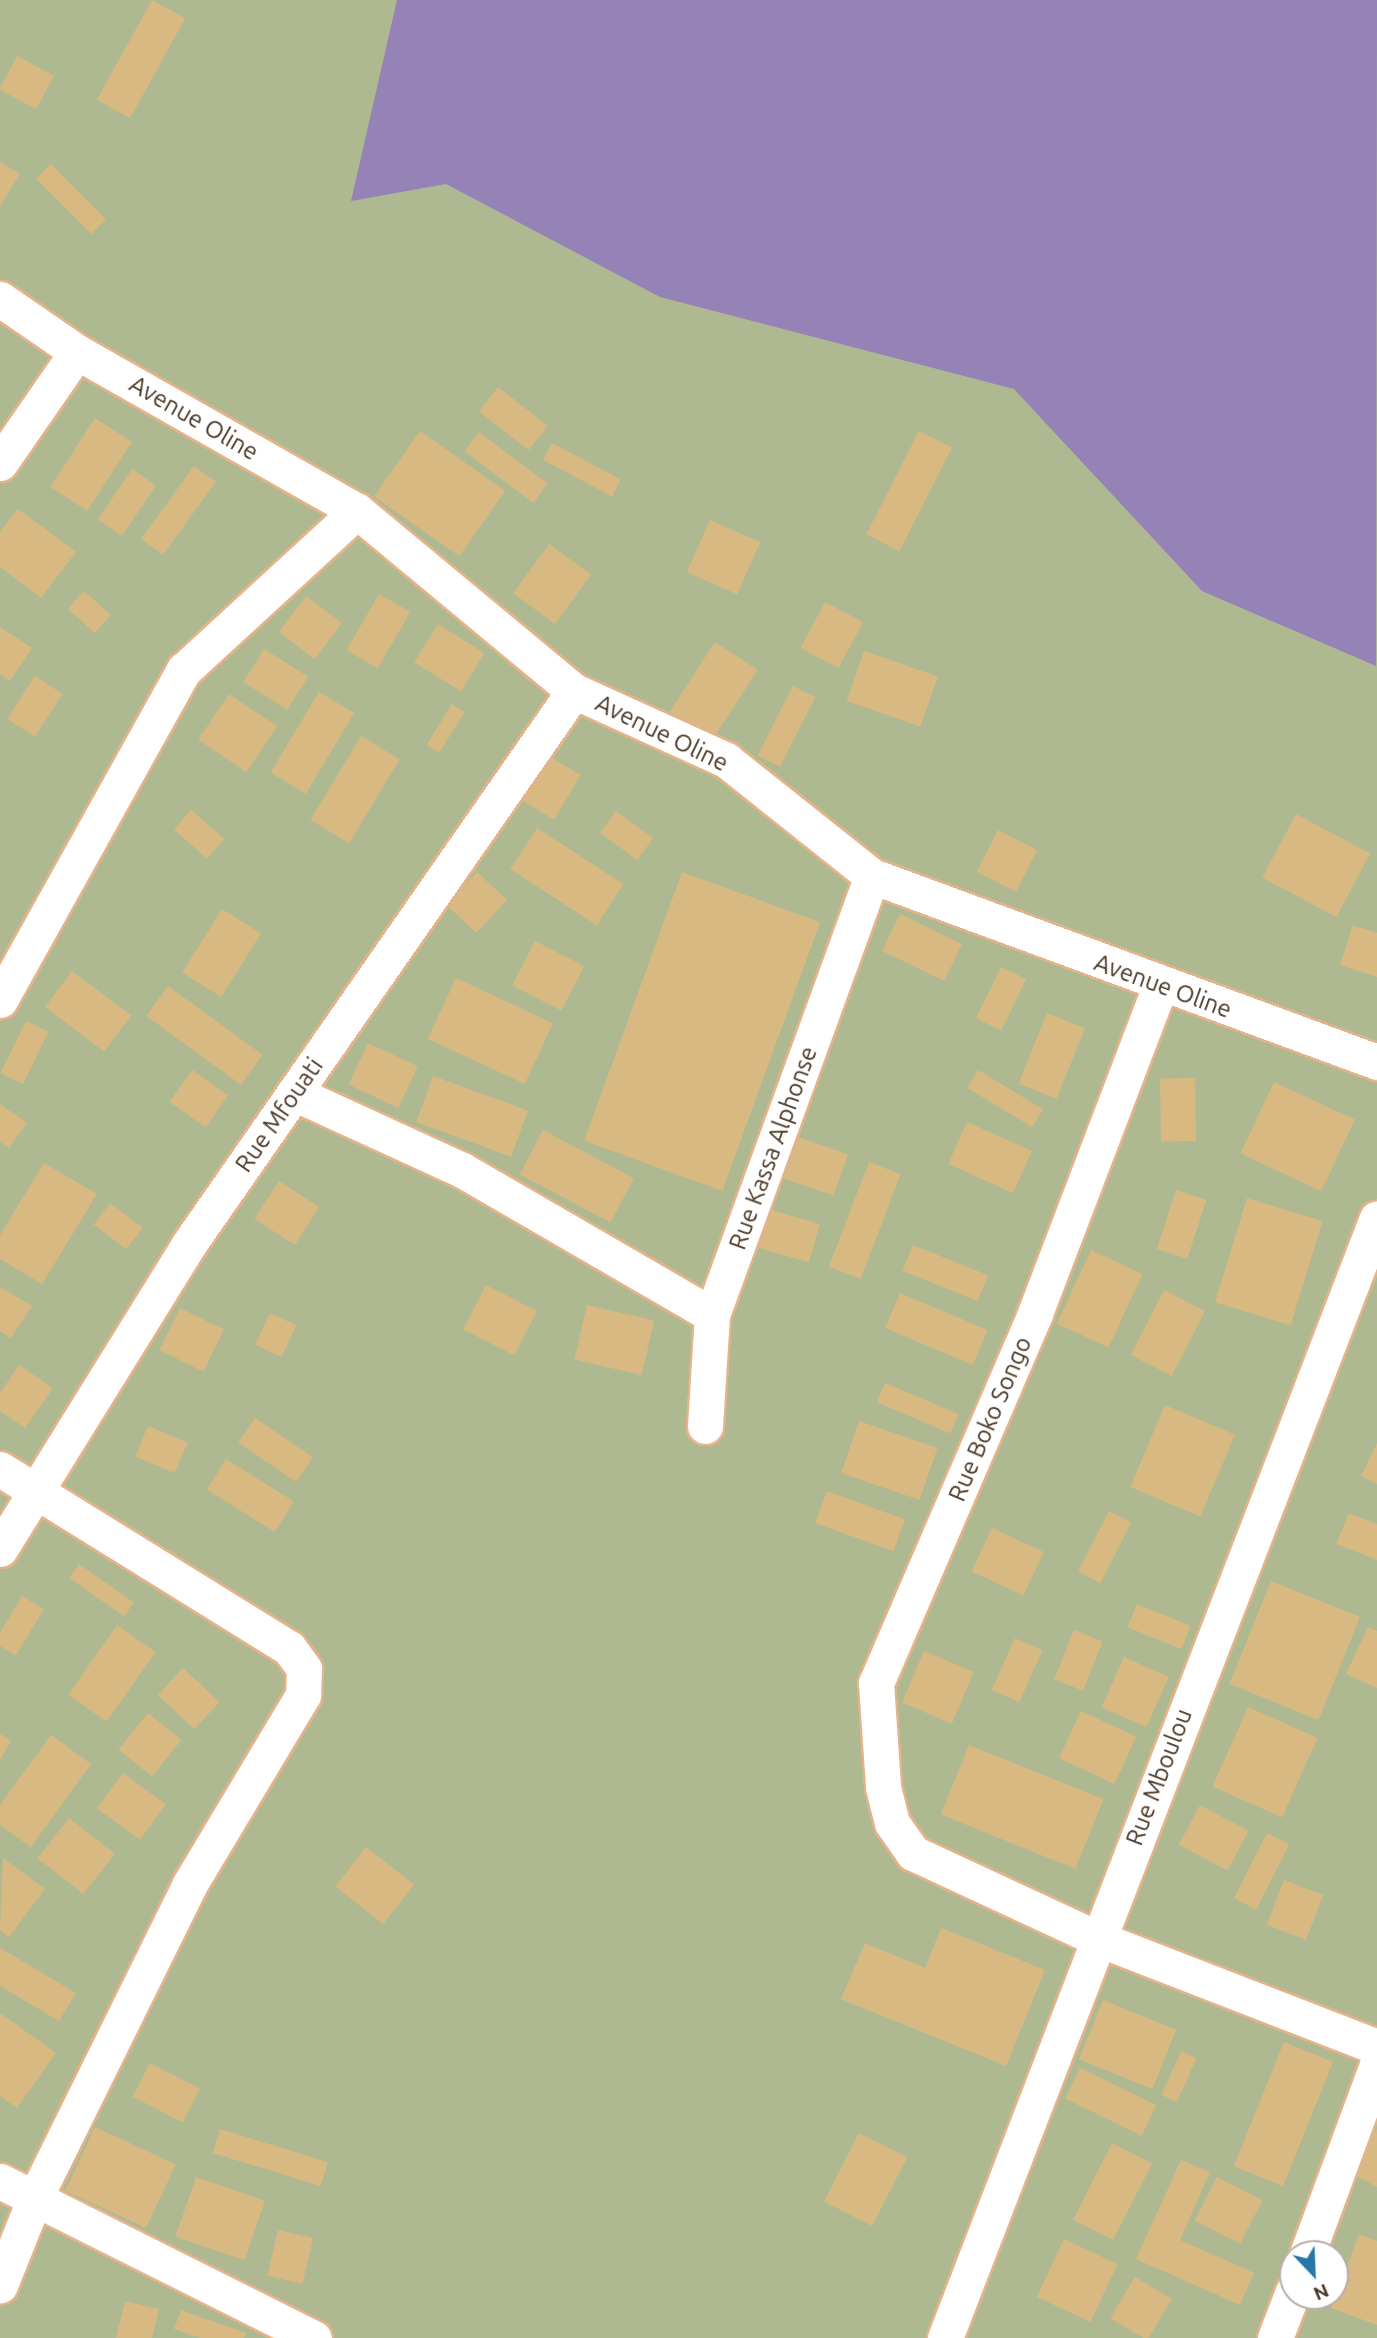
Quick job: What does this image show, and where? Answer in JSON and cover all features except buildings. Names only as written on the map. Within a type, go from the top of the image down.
[{"type":"street","name":"Avenue Oline","points":[[0,299],[76,352],[358,511],[574,691],[726,760],[872,876],[1160,986],[1377,1062]]},
{"type":"street","points":[[0,463],[76,352]]},
{"type":"street","points":[[0,1000],[184,670],[358,511]]},
{"type":"street","name":"Rue Mfouati","points":[[0,1549],[38,1495],[189,1244],[574,691]]},
{"type":"street","name":"Rue Kassa Alphonse","points":[[705,1426],[712,1315],[872,876]]},
{"type":"street","name":"Rue Boko Songo","points":[[1096,1938],[913,1853],[892,1823],[883,1787],[876,1683],[1035,1314],[1160,986]]},
{"type":"street","points":[[294,1093],[462,1170],[712,1315]]},
{"type":"street","name":"Rue Mboulou","points":[[945,2338],[1096,1938],[1377,1218]]},
{"type":"street","points":[[0,1469],[289,1648],[304,1669],[303,1695],[190,1884],[34,2200],[0,2285]]},
{"type":"street","points":[[1096,1938],[1377,2047]]},
{"type":"street","points":[[1312,2240],[1377,2065]]},
{"type":"street","points":[[0,2181],[34,2200],[189,2270],[314,2338]]},
{"type":"street","points":[[1275,2338],[1286,2310]]},
{"type":"green space","points":[[0,0],[1377,0],[1377,2338],[0,2338]]},
{"type":"shaded area","points":[[397,0],[1377,0],[1376,666],[1202,591],[1014,389],[660,297],[446,184],[351,201]]}]
